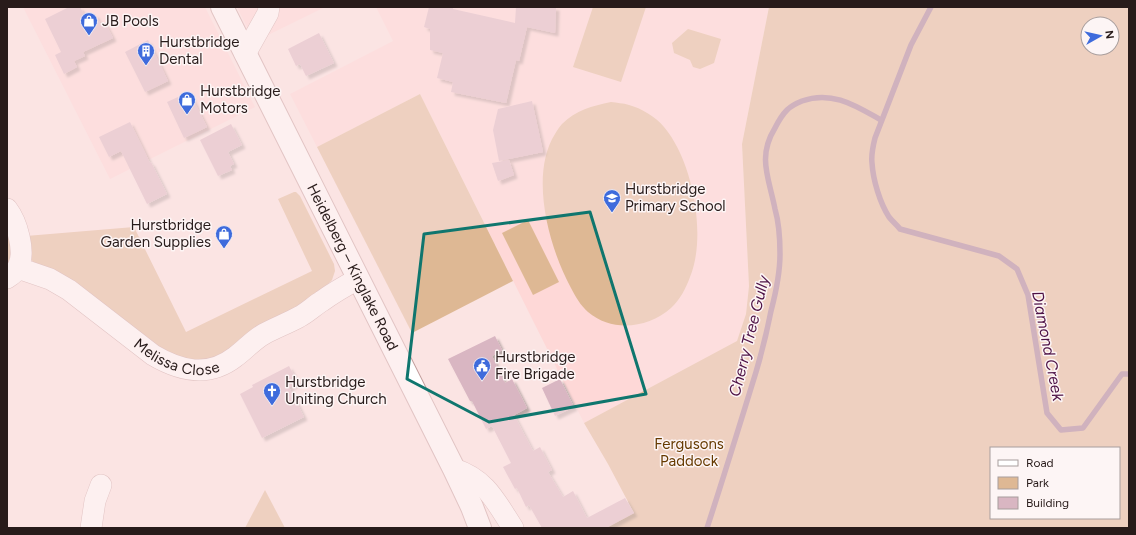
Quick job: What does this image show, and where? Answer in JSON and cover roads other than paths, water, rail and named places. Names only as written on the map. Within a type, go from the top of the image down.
[{"type":"main road","name":"Heidelberg – Kinglake Road","points":[[222,7],[454,469],[480,528]]},
{"type":"street","points":[[245,54],[268,13],[269,7]]},
{"type":"street","name":"Melissa Close","points":[[7,209],[15,223],[20,241],[21,256],[13,273],[50,280],[65,287],[153,355],[179,368],[195,371],[212,368],[227,362],[235,358],[260,336],[299,317],[337,291],[358,279]]},
{"type":"street","points":[[454,469],[470,475],[485,487],[513,528]]},
{"type":"street","points":[[91,528],[95,501],[101,485]]},
{"type":"waterway","name":"Diamond Creek","points":[[931,7],[911,45],[875,138],[872,154],[874,177],[880,198],[886,211],[900,229],[999,256],[1017,269],[1028,295],[1047,413],[1061,430],[1083,428],[1122,374],[1129,374]]},
{"type":"waterway","name":"Cherry Tree Gully","points":[[707,528],[758,364],[777,282],[780,261],[779,231],[766,168],[767,149],[770,139],[783,114],[787,110],[802,101],[813,98],[834,98],[853,105],[881,120]]},
{"type":"place","name":"JB Pools","points":[[89,36]]},
{"type":"place","name":"Hurstbridge Dental","points":[[146,66]]},
{"type":"place","name":"Hurstbridge Motors","points":[[187,115]]},
{"type":"place","name":"Hurstbridge Primary School","points":[[612,213]]},
{"type":"place","name":"Hurstbridge Garden Supplies","points":[[224,249]]},
{"type":"place","name":"Hurstbridge Fire Brigade","points":[[482,381]]},
{"type":"place","name":"Hurstbridge Uniting Church","points":[[272,406]]},
{"type":"park label","name":"Fergusons Paddock","points":[[689,452]]}]
